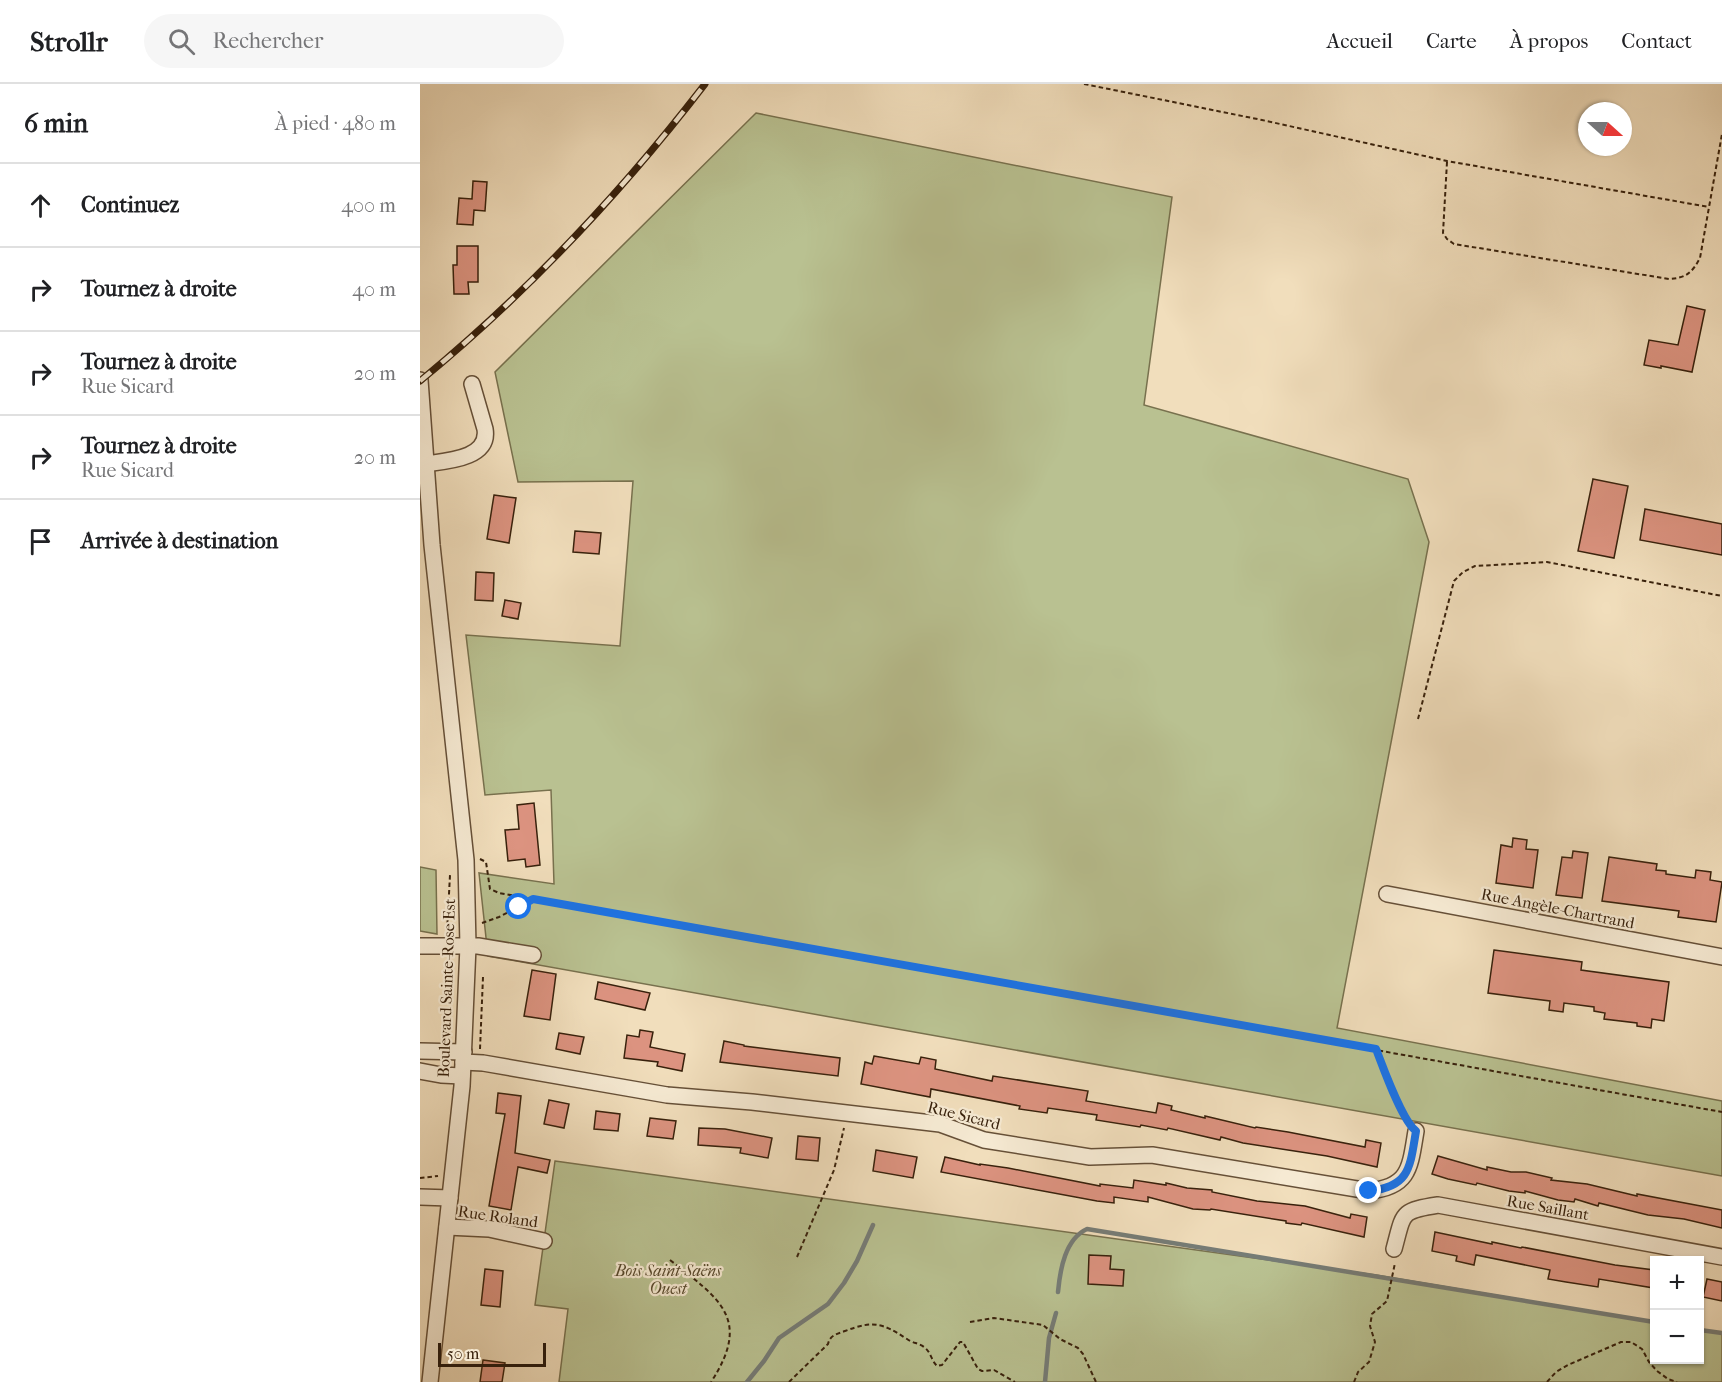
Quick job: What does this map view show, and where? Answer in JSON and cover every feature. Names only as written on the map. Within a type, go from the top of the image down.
[{"type":"street","name":"Boulevard Sainte-Rose Est","points":[[420,380],[432,545],[466,860],[468,945],[463,1063],[430,1382]]},
{"type":"street","points":[[426,464],[466,456],[479,450],[482,445],[486,435],[472,384]]},
{"type":"street","name":"Rue Angèle-Chartrand","points":[[1387,894],[1722,957]]},
{"type":"street","points":[[420,946],[468,945],[533,955]]},
{"type":"street","points":[[420,1051],[463,1063]]},
{"type":"street","points":[[420,1071],[441,1075],[463,1063]]},
{"type":"street","name":"Rue Sicard","points":[[463,1063],[483,1063],[667,1095],[752,1102],[940,1125],[984,1140],[1090,1157],[1152,1155],[1369,1191],[1387,1189],[1402,1180],[1411,1160],[1416,1131]]},
{"type":"street","points":[[420,1197],[450,1198]]},
{"type":"street","name":"Rue Saillant","points":[[1394,1249],[1402,1219],[1411,1209],[1438,1205],[1722,1257]]},
{"type":"street","name":"Rue Roland","points":[[447,1227],[489,1229],[544,1241]]},
{"type":"path","points":[[1084,84],[1447,161],[1709,207]]},
{"type":"path","points":[[1447,161],[1443,233],[1454,244],[1669,279],[1683,278],[1694,270],[1700,258],[1722,134]]},
{"type":"path","points":[[1418,719],[1454,581],[1463,572],[1475,566],[1547,562],[1722,596]]},
{"type":"path","points":[[477,859],[483,859],[486,862],[489,886],[492,891],[1722,1112]]},
{"type":"path","name":"Boulevard Sainte-Rose Est","points":[[447,933],[451,867]]},
{"type":"path","points":[[482,923],[499,917],[533,899]]},
{"type":"path","points":[[1376,1049],[1386,1080],[1395,1093],[1409,1126],[1416,1131]]},
{"type":"path","points":[[797,1257],[834,1170],[847,1113]]},
{"type":"path","points":[[420,1178],[438,1176]]},
{"type":"path","points":[[1354,1382],[1358,1372],[1369,1362],[1375,1342],[1370,1326],[1372,1314],[1387,1300],[1395,1262],[1394,1249]]},
{"type":"path","points":[[670,1260],[718,1300],[725,1313],[730,1341],[726,1356],[711,1382]]},
{"type":"path","points":[[970,1322],[994,1318],[1043,1325],[1060,1339],[1078,1348],[1096,1382]]},
{"type":"path","points":[[789,1382],[828,1344],[833,1335],[859,1325],[887,1327],[898,1332],[906,1339],[924,1346],[937,1366],[942,1365],[960,1342],[963,1342],[978,1369],[994,1370],[1015,1382]]},
{"type":"path","points":[[1547,1382],[1556,1372],[1568,1365],[1621,1342],[1631,1342],[1642,1349],[1657,1371],[1677,1382]]},
{"type":"green space","points":[[756,113],[1172,197],[1144,405],[1408,479],[1429,542],[1337,1028],[1722,1101],[1722,1176],[488,956],[479,873],[554,884],[551,790],[485,795],[466,635],[620,646],[633,481],[518,482],[495,372]]},
{"type":"green space","points":[[420,867],[436,870],[437,934],[420,931]]},
{"type":"green space","name":"Bois Saint-Saëns Ouest","points":[[555,1161],[1376,1275],[1650,1321],[1650,1364],[1704,1364],[1704,1331],[1722,1333],[1722,1382],[559,1382],[568,1309],[535,1305]]},
{"type":"building","points":[[473,181],[487,182],[485,211],[474,210],[473,225],[457,224],[459,198],[472,199]]},
{"type":"building","points":[[457,246],[478,246],[478,282],[468,282],[469,294],[454,294],[453,265],[457,265]]},
{"type":"building","points":[[1687,306],[1705,310],[1692,372],[1644,365],[1649,340],[1678,345]]},
{"type":"building","points":[[1593,479],[1628,486],[1614,558],[1578,551]]},
{"type":"building","points":[[494,495],[516,498],[509,543],[487,539]]},
{"type":"building","points":[[1645,509],[1722,524],[1722,555],[1640,540]]},
{"type":"building","points":[[575,531],[601,533],[599,554],[573,552]]},
{"type":"building","points":[[476,572],[494,573],[493,601],[475,600]]},
{"type":"building","points":[[505,600],[521,603],[518,619],[502,616]]},
{"type":"building","points":[[534,803],[540,865],[526,867],[525,859],[508,861],[505,830],[519,829],[517,805]]},
{"type":"building","points":[[1513,838],[1527,840],[1526,849],[1538,850],[1533,888],[1496,883],[1501,845],[1512,847]]},
{"type":"building","points":[[1573,851],[1588,853],[1582,898],[1556,895],[1562,857],[1572,858]]},
{"type":"building","points":[[1609,857],[1657,864],[1656,870],[1666,871],[1666,874],[1695,878],[1696,870],[1711,872],[1710,880],[1722,882],[1716,922],[1678,917],[1679,911],[1602,901]]},
{"type":"building","points":[[1494,950],[1582,962],[1581,970],[1669,982],[1664,1021],[1652,1019],[1651,1028],[1637,1026],[1637,1023],[1604,1019],[1605,1013],[1594,1011],[1594,1007],[1564,1003],[1563,1012],[1549,1010],[1550,1001],[1488,993]]},
{"type":"building","points":[[532,970],[556,974],[550,1020],[524,1016]]},
{"type":"building","points":[[598,982],[650,993],[645,1010],[595,999]]},
{"type":"building","points":[[640,1030],[653,1032],[650,1047],[685,1054],[682,1071],[657,1066],[658,1062],[624,1058],[627,1035],[639,1037]]},
{"type":"building","points":[[559,1033],[584,1037],[580,1054],[556,1049]]},
{"type":"building","points":[[724,1041],[744,1046],[840,1058],[838,1076],[720,1062]]},
{"type":"building","points":[[874,1056],[919,1064],[921,1057],[936,1060],[935,1069],[992,1081],[993,1076],[1088,1091],[1086,1101],[1156,1113],[1158,1103],[1172,1106],[1171,1110],[1255,1128],[1365,1147],[1366,1140],[1381,1143],[1377,1167],[1221,1137],[1220,1140],[1168,1128],[1167,1130],[1141,1125],[1140,1127],[1096,1120],[1097,1115],[1048,1108],[1047,1113],[931,1089],[930,1097],[861,1084],[865,1062],[872,1064]]},
{"type":"building","points":[[498,1093],[521,1096],[515,1153],[550,1160],[547,1173],[518,1167],[511,1210],[489,1206],[505,1114],[496,1113]]},
{"type":"building","points":[[549,1100],[569,1104],[564,1128],[544,1124]]},
{"type":"building","points":[[596,1111],[620,1114],[618,1131],[594,1129]]},
{"type":"building","points":[[650,1118],[676,1121],[673,1139],[647,1136]]},
{"type":"building","points":[[699,1128],[725,1129],[772,1138],[768,1158],[740,1153],[741,1148],[698,1145]]},
{"type":"building","points":[[798,1136],[820,1138],[818,1161],[796,1159]]},
{"type":"building","points":[[876,1150],[917,1157],[913,1178],[873,1171]]},
{"type":"building","points":[[1438,1156],[1487,1170],[1487,1167],[1511,1172],[1526,1172],[1552,1178],[1551,1180],[1587,1184],[1637,1196],[1637,1194],[1722,1210],[1722,1228],[1684,1219],[1648,1215],[1599,1203],[1598,1206],[1575,1199],[1574,1202],[1558,1200],[1525,1191],[1525,1193],[1509,1191],[1448,1179],[1432,1174]]},
{"type":"building","points":[[945,1157],[1100,1186],[1100,1184],[1133,1188],[1134,1180],[1166,1185],[1166,1183],[1212,1190],[1212,1192],[1257,1201],[1305,1206],[1350,1218],[1351,1214],[1367,1217],[1364,1237],[1302,1223],[1301,1225],[1286,1223],[1286,1221],[1211,1209],[1193,1209],[1148,1197],[1148,1202],[1114,1197],[1114,1203],[1097,1201],[941,1172]]},
{"type":"building","points":[[1435,1232],[1492,1244],[1492,1242],[1650,1269],[1650,1287],[1599,1279],[1598,1287],[1548,1279],[1550,1270],[1476,1255],[1474,1265],[1456,1261],[1457,1256],[1432,1251]]},
{"type":"building","points":[[1089,1255],[1111,1256],[1110,1269],[1124,1270],[1123,1286],[1088,1284]]},
{"type":"building","points":[[485,1269],[503,1271],[500,1307],[481,1305]]},
{"type":"building","points":[[1707,1279],[1722,1282],[1722,1301],[1704,1297]]},
{"type":"building","points":[[483,1360],[505,1363],[502,1382],[480,1382]]},
{"type":"waterway","points":[[747,1382],[779,1338],[828,1304],[857,1261],[873,1225]]},
{"type":"waterway","points":[[1058,1292],[1065,1256],[1073,1240],[1087,1229],[1650,1321]]},
{"type":"waterway","points":[[1045,1382],[1049,1338],[1056,1313]]},
{"type":"waterway","points":[[1704,1331],[1722,1333]]},
{"type":"railway","points":[[420,381],[535,278],[571,241],[640,164],[705,84]]},
{"type":"route","points":[[519,907],[533,899],[1376,1049],[1386,1080],[1395,1093],[1409,1126],[1416,1131],[1411,1160],[1402,1180],[1387,1189],[1369,1191]]}]
